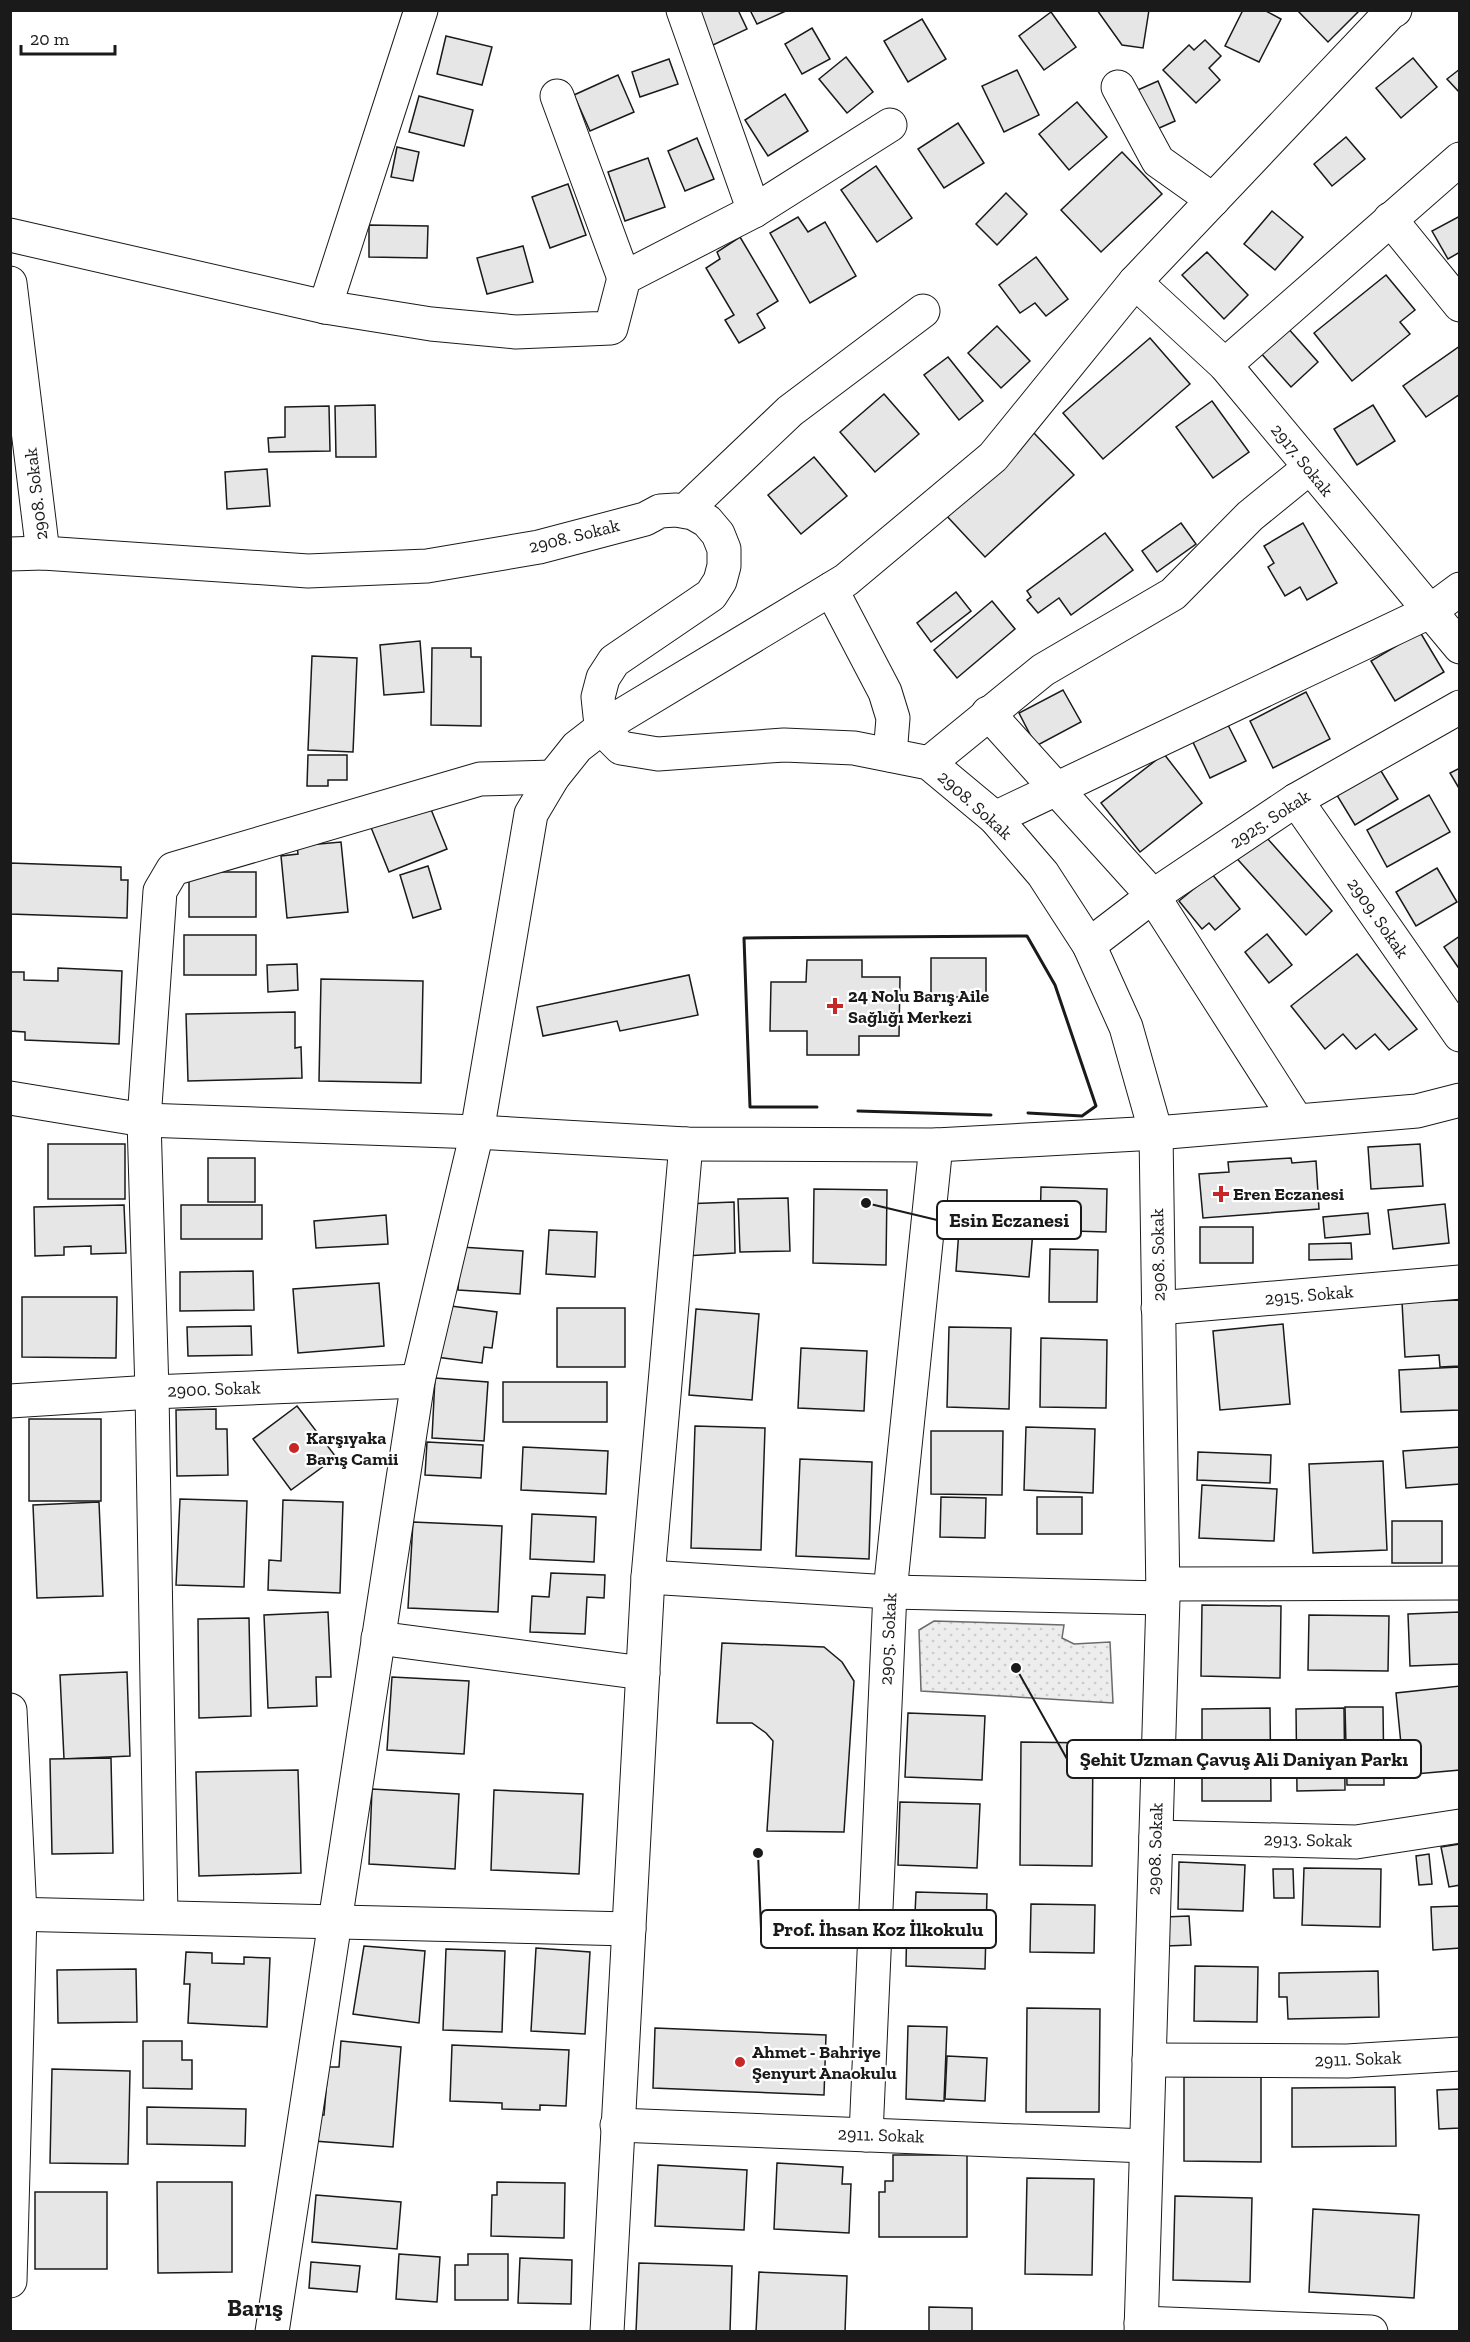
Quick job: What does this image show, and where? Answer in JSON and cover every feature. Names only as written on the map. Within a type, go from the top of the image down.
[{"type":"street","points":[[325,307],[421,10]]},
{"type":"street","points":[[683,10],[754,211]]},
{"type":"street","points":[[272,2331],[418,1381],[477,1132],[531,814],[553,777],[577,747],[604,726],[846,580],[993,457],[1135,282],[1395,10]]},
{"type":"street","points":[[1118,87],[1158,161],[1213,200]]},
{"type":"street","points":[[10,235],[325,307],[431,324],[516,332],[611,328],[624,278],[557,96]]},
{"type":"street","points":[[624,278],[754,211],[890,125]]},
{"type":"street","points":[[1225,364],[1460,159]]},
{"type":"street","points":[[1390,219],[1460,305]]},
{"type":"street","name":"2917. Sokak","points":[[1135,282],[1225,364],[1309,468],[1460,647]]},
{"type":"street","name":"2908. Sokak","points":[[10,283],[43,553],[308,571],[427,566],[539,547],[645,519],[660,511],[685,511],[707,521],[718,534],[724,549],[724,566],[720,581],[711,595],[698,605],[614,661],[603,678],[598,697],[600,716],[607,734],[621,748],[658,754],[784,745],[855,748],[929,764],[995,818],[1044,874],[1089,945],[1126,1027],[1156,1133],[1163,1591],[1141,2327]]},
{"type":"street","points":[[685,511],[790,411],[924,311]]},
{"type":"street","points":[[929,764],[988,713],[1043,670],[1173,594],[1250,516],[1309,468]]},
{"type":"street","points":[[10,554],[43,553]]},
{"type":"street","points":[[995,818],[1429,612],[1460,589]]},
{"type":"street","points":[[831,590],[885,692],[892,718],[890,755]]},
{"type":"street","name":"2925. Sokak","points":[[1089,945],[1153,896],[1296,800],[1460,707]]},
{"type":"street","points":[[988,713],[1153,896],[1296,1120]]},
{"type":"street","points":[[161,1917],[152,1392],[144,1120],[160,891],[172,869],[480,778],[553,777]]},
{"type":"street","name":"2909. Sokak","points":[[1296,800],[1460,1035]]},
{"type":"street","points":[[10,1098],[144,1120],[477,1132],[686,1144],[936,1145],[1156,1133],[1417,1111],[1460,1100]]},
{"type":"street","points":[[607,2331],[648,1577],[686,1144]]},
{"type":"street","name":"2905. Sokak","points":[[866,2135],[890,1592],[936,1145]]},
{"type":"street","name":"2915. Sokak","points":[[1158,1308],[1460,1282]]},
{"type":"street","name":"2900. Sokak","points":[[10,1401],[152,1392],[418,1381]]},
{"type":"street","points":[[648,1577],[890,1592],[1163,1591],[1460,1583]]},
{"type":"street","points":[[378,1638],[643,1673]]},
{"type":"street","points":[[10,1710],[15,1914],[10,2281]]},
{"type":"street","name":"2913. Sokak","points":[[1156,1837],[1356,1842],[1460,1826]]},
{"type":"street","points":[[15,1914],[629,1929]]},
{"type":"street","name":"2911. Sokak","points":[[1149,2060],[1347,2061],[1460,2054]]},
{"type":"street","name":"2911. Sokak","points":[[617,2125],[1146,2146]]},
{"type":"street","points":[[1141,2327],[1371,2331]]},
{"type":"shaded area","points":[[934,1621],[1064,1625],[1062,1638],[1074,1644],[1110,1642],[1113,1703],[921,1691],[919,1630]]},
{"type":"building","points":[[694,10],[738,10],[747,29],[711,46]]},
{"type":"building","points":[[750,10],[788,10],[757,24]]},
{"type":"building","points":[[1097,10],[1149,10],[1143,48],[1122,45]]},
{"type":"building","points":[[1243,10],[1264,10],[1281,19],[1259,62],[1225,46]]},
{"type":"building","points":[[1297,10],[1360,10],[1328,42]]},
{"type":"building","points":[[1051,12],[1076,47],[1044,70],[1019,36]]},
{"type":"building","points":[[922,19],[946,59],[908,82],[884,41]]},
{"type":"building","points":[[812,28],[830,59],[802,74],[785,44]]},
{"type":"building","points":[[446,36],[492,47],[482,85],[437,74]]},
{"type":"building","points":[[1205,40],[1221,56],[1209,68],[1220,80],[1196,103],[1163,70],[1189,45],[1194,50]]},
{"type":"building","points":[[846,57],[873,92],[847,113],[819,79]]},
{"type":"building","points":[[1413,58],[1437,87],[1401,118],[1376,88]]},
{"type":"building","points":[[669,59],[678,84],[640,97],[632,72]]},
{"type":"building","points":[[1460,69],[1460,93],[1447,79]]},
{"type":"building","points":[[1017,70],[1039,115],[1004,132],[982,86]]},
{"type":"building","points":[[618,75],[634,112],[590,131],[574,95]]},
{"type":"building","points":[[1158,81],[1175,121],[1148,133],[1131,93]]},
{"type":"building","points":[[785,94],[808,131],[768,156],[745,120]]},
{"type":"building","points":[[419,96],[473,110],[464,146],[409,132]]},
{"type":"building","points":[[1077,102],[1107,137],[1069,170],[1039,134]]},
{"type":"building","points":[[958,123],[984,163],[944,188],[918,149]]},
{"type":"building","points":[[1346,137],[1365,159],[1332,186],[1314,164]]},
{"type":"building","points":[[697,138],[714,179],[685,191],[668,151]]},
{"type":"building","points":[[397,147],[419,152],[413,181],[391,177]]},
{"type":"building","points":[[1122,152],[1162,194],[1101,252],[1061,210]]},
{"type":"building","points":[[648,158],[665,207],[625,221],[608,172]]},
{"type":"building","points":[[876,166],[912,218],[877,242],[841,190]]},
{"type":"building","points":[[568,184],[586,235],[550,248],[532,197]]},
{"type":"building","points":[[1006,193],[1027,214],[997,245],[976,224]]},
{"type":"building","points":[[1272,211],[1303,237],[1275,270],[1244,244]]},
{"type":"building","points":[[1460,216],[1460,252],[1448,259],[1432,231]]},
{"type":"building","points":[[798,217],[808,232],[825,222],[856,276],[810,303],[770,233]]},
{"type":"building","points":[[369,225],[428,226],[427,258],[369,257]]},
{"type":"building","points":[[740,237],[778,301],[757,314],[765,328],[739,343],[725,320],[734,315],[706,268],[720,259],[717,252]]},
{"type":"building","points":[[523,246],[533,282],[487,294],[477,258]]},
{"type":"building","points":[[1207,252],[1248,295],[1224,319],[1182,275]]},
{"type":"building","points":[[1036,257],[1068,299],[1046,316],[1035,303],[1020,313],[999,285]]},
{"type":"building","points":[[1386,275],[1415,310],[1400,322],[1410,334],[1352,381],[1314,333]]},
{"type":"building","points":[[997,326],[1030,361],[1001,388],[968,353]]},
{"type":"building","points":[[1286,326],[1318,362],[1291,387],[1259,351]]},
{"type":"building","points":[[1150,338],[1190,384],[1103,459],[1063,413]]},
{"type":"building","points":[[1460,346],[1460,394],[1426,417],[1403,386]]},
{"type":"building","points":[[948,357],[983,401],[959,420],[924,375]]},
{"type":"building","points":[[884,394],[919,434],[875,472],[840,432]]},
{"type":"building","points":[[1212,401],[1249,452],[1213,478],[1176,427]]},
{"type":"building","points":[[375,405],[376,457],[336,457],[335,406]]},
{"type":"building","points":[[1373,405],[1395,441],[1357,465],[1334,429]]},
{"type":"building","points":[[329,406],[330,451],[269,452],[268,438],[285,437],[285,407]]},
{"type":"building","points":[[1033,432],[1074,475],[985,557],[944,513]]},
{"type":"building","points":[[814,457],[847,496],[801,534],[768,495]]},
{"type":"building","points":[[267,469],[270,506],[227,509],[225,472]]},
{"type":"building","points":[[1181,523],[1196,544],[1157,572],[1142,551]]},
{"type":"building","points":[[1303,523],[1337,583],[1307,600],[1300,587],[1285,596],[1268,567],[1274,563],[1264,546]]},
{"type":"building","points":[[1105,533],[1133,570],[1071,615],[1059,598],[1038,613],[1027,600],[1031,597],[1027,591]]},
{"type":"building","points":[[956,592],[971,611],[931,642],[917,623]]},
{"type":"building","points":[[992,601],[1015,629],[957,678],[934,650]]},
{"type":"building","points":[[1420,632],[1444,672],[1395,701],[1371,661]]},
{"type":"building","points":[[420,641],[424,692],[384,695],[380,645]]},
{"type":"building","points":[[432,648],[471,648],[471,657],[481,657],[481,726],[431,725]]},
{"type":"building","points":[[312,656],[357,658],[353,752],[308,750]]},
{"type":"building","points":[[1063,690],[1081,722],[1036,746],[1019,713]]},
{"type":"building","points":[[1306,692],[1330,739],[1273,768],[1250,721]]},
{"type":"building","points":[[1226,721],[1246,761],[1210,778],[1191,738]]},
{"type":"building","points":[[1164,754],[1202,803],[1140,852],[1101,803]]},
{"type":"building","points":[[308,755],[347,755],[347,780],[328,780],[328,786],[307,786]]},
{"type":"building","points":[[1378,766],[1398,799],[1355,825],[1335,792]]},
{"type":"building","points":[[1460,768],[1460,790],[1450,773]]},
{"type":"building","points":[[1429,795],[1450,832],[1387,867],[1367,830]]},
{"type":"building","points":[[428,802],[447,849],[389,872],[370,825]]},
{"type":"building","points":[[1258,828],[1332,911],[1306,935],[1231,852]]},
{"type":"building","points":[[341,842],[348,912],[287,918],[281,856],[298,854],[297,846]]},
{"type":"building","points":[[10,863],[121,867],[121,880],[128,880],[127,918],[10,914]]},
{"type":"building","points":[[428,866],[441,909],[413,918],[400,875]]},
{"type":"building","points":[[1437,868],[1457,902],[1416,926],[1396,892]]},
{"type":"building","points":[[189,872],[256,872],[256,917],[189,917]]},
{"type":"building","points":[[1212,874],[1240,909],[1215,930],[1209,923],[1202,929],[1179,901]]},
{"type":"building","points":[[1267,934],[1292,965],[1269,983],[1245,952]]},
{"type":"building","points":[[184,935],[256,935],[256,975],[184,975]]},
{"type":"building","points":[[1460,936],[1460,970],[1444,947]]},
{"type":"building","points":[[1357,954],[1417,1029],[1389,1050],[1375,1034],[1356,1049],[1343,1034],[1325,1049],[1291,1006]]},
{"type":"building","points":[[931,958],[986,958],[986,997],[931,997]]},
{"type":"building","name":"24 Nolu Barış Aile Sağlığı Merkezi","points":[[807,960],[862,960],[862,977],[900,977],[899,1036],[859,1036],[859,1055],[807,1055],[807,1031],[770,1031],[771,982],[806,982]]},
{"type":"building","points":[[297,964],[298,990],[268,992],[267,965]]},
{"type":"building","points":[[58,968],[122,971],[119,1044],[25,1040],[25,1032],[10,1031],[10,972],[24,972],[24,980],[58,981]]},
{"type":"building","points":[[689,975],[698,1015],[620,1031],[617,1021],[543,1036],[537,1007]]},
{"type":"building","points":[[321,979],[423,981],[421,1083],[319,1081]]},
{"type":"building","points":[[295,1012],[295,1048],[301,1047],[302,1078],[188,1081],[186,1014]]},
{"type":"building","points":[[48,1144],[125,1144],[125,1199],[48,1199]]},
{"type":"building","points":[[1420,1144],[1423,1186],[1371,1189],[1368,1147]]},
{"type":"building","points":[[208,1158],[255,1158],[255,1202],[208,1202]]},
{"type":"building","points":[[1291,1158],[1292,1163],[1316,1161],[1319,1209],[1203,1218],[1199,1174],[1229,1172],[1228,1162]]},
{"type":"building","points":[[1041,1187],[1107,1189],[1106,1232],[1040,1230]]},
{"type":"building","points":[[814,1189],[887,1190],[886,1265],[813,1263]]},
{"type":"building","points":[[788,1198],[790,1251],[740,1252],[738,1199]]},
{"type":"building","points":[[734,1202],[735,1253],[685,1256],[683,1204]]},
{"type":"building","points":[[961,1202],[1035,1208],[1029,1277],[956,1271]]},
{"type":"building","points":[[1445,1204],[1449,1243],[1393,1249],[1388,1210]]},
{"type":"building","points":[[124,1205],[126,1253],[91,1254],[91,1246],[64,1247],[64,1255],[35,1256],[34,1207]]},
{"type":"building","points":[[181,1205],[262,1205],[262,1239],[181,1239]]},
{"type":"building","points":[[1368,1213],[1370,1234],[1325,1238],[1323,1217]]},
{"type":"building","points":[[386,1215],[388,1244],[316,1248],[314,1221]]},
{"type":"building","points":[[1200,1227],[1253,1227],[1253,1263],[1200,1263]]},
{"type":"building","points":[[549,1230],[597,1232],[595,1277],[546,1274]]},
{"type":"building","points":[[1351,1243],[1352,1259],[1309,1260],[1309,1244]]},
{"type":"building","points":[[461,1247],[523,1251],[520,1294],[458,1290]]},
{"type":"building","points":[[1050,1249],[1098,1250],[1097,1302],[1049,1302]]},
{"type":"building","points":[[253,1271],[254,1310],[180,1311],[180,1272]]},
{"type":"building","points":[[379,1283],[384,1346],[298,1353],[293,1289]]},
{"type":"building","points":[[22,1297],[117,1297],[116,1358],[22,1357]]},
{"type":"building","points":[[1460,1300],[1460,1366],[1440,1367],[1439,1355],[1405,1357],[1402,1302]]},
{"type":"building","points":[[443,1305],[497,1312],[492,1348],[484,1347],[482,1363],[436,1357]]},
{"type":"building","points":[[557,1308],[625,1308],[625,1367],[557,1367]]},
{"type":"building","points":[[696,1309],[759,1314],[752,1400],[689,1395]]},
{"type":"building","points":[[1283,1324],[1290,1404],[1220,1410],[1213,1331]]},
{"type":"building","points":[[251,1326],[252,1355],[188,1356],[187,1327]]},
{"type":"building","points":[[949,1327],[1011,1328],[1009,1409],[947,1407]]},
{"type":"building","points":[[1041,1338],[1107,1340],[1106,1408],[1040,1407]]},
{"type":"building","points":[[801,1348],[867,1351],[864,1411],[798,1408]]},
{"type":"building","points":[[1460,1367],[1460,1410],[1401,1412],[1399,1370]]},
{"type":"building","points":[[435,1378],[488,1382],[484,1441],[432,1438]]},
{"type":"building","points":[[503,1382],[607,1382],[607,1422],[503,1422]]},
{"type":"building","name":"Karşıyaka Barış Camii","points":[[297,1406],[336,1457],[291,1490],[253,1439]]},
{"type":"building","points":[[216,1409],[216,1429],[227,1429],[228,1475],[177,1476],[176,1410]]},
{"type":"building","points":[[29,1419],[101,1419],[101,1501],[29,1501]]},
{"type":"building","points":[[695,1426],[765,1428],[761,1550],[691,1548]]},
{"type":"building","points":[[1026,1427],[1095,1429],[1093,1493],[1024,1490]]},
{"type":"building","points":[[931,1431],[1003,1431],[1002,1495],[931,1494]]},
{"type":"building","points":[[427,1442],[483,1445],[481,1478],[425,1475]]},
{"type":"building","points":[[523,1447],[608,1451],[606,1494],[521,1490]]},
{"type":"building","points":[[1460,1447],[1460,1484],[1406,1488],[1403,1451]]},
{"type":"building","points":[[1198,1452],[1271,1455],[1270,1483],[1197,1480]]},
{"type":"building","points":[[800,1459],[872,1462],[869,1559],[796,1556]]},
{"type":"building","points":[[1383,1461],[1387,1550],[1313,1553],[1309,1464]]},
{"type":"building","points":[[1202,1485],[1277,1489],[1274,1541],[1199,1538]]},
{"type":"building","points":[[941,1497],[986,1498],[985,1538],[940,1537]]},
{"type":"building","points":[[1037,1497],[1082,1497],[1082,1534],[1037,1534]]},
{"type":"building","points":[[180,1499],[247,1501],[244,1587],[176,1585]]},
{"type":"building","points":[[283,1500],[343,1502],[340,1593],[268,1590],[269,1560],[281,1561]]},
{"type":"building","points":[[99,1502],[103,1596],[37,1598],[33,1505]]},
{"type":"building","points":[[532,1514],[596,1517],[594,1562],[530,1559]]},
{"type":"building","points":[[1392,1521],[1442,1521],[1442,1563],[1392,1563]]},
{"type":"building","points":[[413,1522],[502,1526],[498,1612],[408,1608]]},
{"type":"building","points":[[551,1573],[605,1575],[604,1598],[587,1597],[585,1634],[530,1632],[532,1596],[549,1597]]},
{"type":"building","points":[[1202,1605],[1281,1606],[1280,1678],[1201,1676]]},
{"type":"building","points":[[328,1612],[331,1677],[316,1677],[317,1706],[268,1708],[264,1615]]},
{"type":"building","points":[[1460,1612],[1460,1664],[1410,1666],[1408,1614]]},
{"type":"building","points":[[1309,1615],[1389,1616],[1388,1671],[1308,1670]]},
{"type":"building","points":[[249,1618],[251,1716],[199,1718],[198,1619]]},
{"type":"building","points":[[722,1643],[824,1647],[842,1662],[854,1681],[844,1832],[767,1831],[773,1741],[752,1723],[717,1723]]},
{"type":"building","points":[[127,1672],[130,1756],[64,1759],[60,1675]]},
{"type":"building","points":[[392,1677],[469,1681],[464,1754],[387,1750]]},
{"type":"building","points":[[1460,1686],[1460,1770],[1404,1775],[1396,1693]]},
{"type":"building","points":[[1345,1707],[1383,1707],[1384,1785],[1347,1785]]},
{"type":"building","points":[[1270,1708],[1271,1801],[1202,1801],[1202,1709]]},
{"type":"building","points":[[1344,1708],[1345,1790],[1297,1791],[1296,1709]]},
{"type":"building","points":[[908,1713],[985,1716],[982,1780],[905,1777]]},
{"type":"building","points":[[1021,1742],[1093,1743],[1092,1866],[1020,1865]]},
{"type":"building","points":[[111,1758],[113,1853],[52,1854],[50,1759]]},
{"type":"building","points":[[298,1770],[301,1873],[199,1876],[196,1772]]},
{"type":"building","points":[[372,1789],[459,1794],[455,1869],[369,1864]]},
{"type":"building","points":[[494,1790],[583,1794],[579,1874],[491,1870]]},
{"type":"building","points":[[900,1802],[980,1804],[977,1868],[898,1865]]},
{"type":"building","points":[[1460,1844],[1460,1885],[1449,1887],[1441,1847]]},
{"type":"building","points":[[1429,1854],[1432,1884],[1419,1885],[1416,1856]]},
{"type":"building","points":[[1179,1862],[1245,1865],[1243,1911],[1178,1909]]},
{"type":"building","points":[[1304,1868],[1381,1869],[1380,1927],[1302,1925]]},
{"type":"building","points":[[1273,1869],[1293,1869],[1294,1898],[1274,1898]]},
{"type":"building","points":[[916,1892],[987,1894],[985,1969],[906,1966],[907,1914],[915,1914]]},
{"type":"building","points":[[1031,1904],[1095,1905],[1094,1953],[1030,1952]]},
{"type":"building","points":[[1460,1906],[1460,1948],[1433,1950],[1431,1907]]},
{"type":"building","points":[[1189,1916],[1191,1945],[1166,1946],[1164,1917]]},
{"type":"building","points":[[364,1946],[425,1951],[419,2023],[353,2014]]},
{"type":"building","points":[[536,1948],[590,1952],[585,2034],[531,2031]]},
{"type":"building","points":[[446,1949],[505,1951],[502,2032],[443,2030]]},
{"type":"building","points":[[186,1952],[212,1953],[212,1963],[244,1964],[244,1957],[270,1958],[267,2027],[188,2023],[190,1984],[184,1984]]},
{"type":"building","points":[[1195,1966],[1258,1967],[1257,2022],[1194,2021]]},
{"type":"building","points":[[136,1969],[137,2022],[58,2023],[57,1970]]},
{"type":"building","points":[[1378,1971],[1379,2017],[1288,2019],[1287,1997],[1279,1997],[1279,1973]]},
{"type":"building","points":[[1027,2008],[1100,2009],[1099,2112],[1026,2112]]},
{"type":"building","points":[[908,2026],[947,2027],[944,2101],[906,2099]]},
{"type":"building","name":"Ahmet - Bahriye Şenyurt Anaokulu","points":[[655,2028],[826,2035],[824,2095],[653,2088]]},
{"type":"building","points":[[143,2041],[182,2041],[182,2060],[192,2060],[192,2089],[143,2088]]},
{"type":"building","points":[[341,2041],[401,2047],[393,2147],[314,2141],[316,2115],[324,2115],[328,2067],[339,2067]]},
{"type":"building","points":[[452,2045],[569,2050],[566,2106],[540,2105],[540,2110],[502,2109],[502,2103],[450,2101]]},
{"type":"building","points":[[947,2056],[987,2058],[985,2101],[945,2099]]},
{"type":"building","points":[[52,2069],[130,2071],[128,2164],[50,2163]]},
{"type":"building","points":[[1184,2077],[1261,2077],[1261,2162],[1184,2161]]},
{"type":"building","points":[[1395,2087],[1396,2146],[1292,2147],[1292,2088]]},
{"type":"building","points":[[1460,2089],[1460,2128],[1439,2129],[1437,2090]]},
{"type":"building","points":[[147,2107],[246,2109],[245,2146],[147,2144]]},
{"type":"building","points":[[893,2155],[967,2155],[967,2237],[879,2237],[879,2192],[885,2192],[885,2181],[893,2181]]},
{"type":"building","points":[[777,2163],[843,2167],[842,2184],[851,2184],[849,2233],[774,2229]]},
{"type":"building","points":[[658,2165],[747,2170],[744,2230],[655,2226]]},
{"type":"building","points":[[1027,2178],[1094,2179],[1092,2275],[1025,2274]]},
{"type":"building","points":[[157,2182],[232,2182],[232,2272],[158,2273]]},
{"type":"building","points":[[497,2182],[565,2183],[564,2238],[491,2236],[492,2195],[497,2195]]},
{"type":"building","points":[[35,2192],[107,2192],[107,2269],[35,2269]]},
{"type":"building","points":[[316,2195],[401,2202],[397,2249],[312,2242]]},
{"type":"building","points":[[1175,2196],[1252,2198],[1250,2282],[1173,2280]]},
{"type":"building","points":[[1313,2209],[1419,2215],[1414,2298],[1309,2292]]},
{"type":"building","points":[[399,2254],[440,2257],[437,2302],[396,2299]]},
{"type":"building","points":[[468,2254],[508,2254],[508,2300],[455,2300],[455,2265],[468,2265]]},
{"type":"building","points":[[520,2258],[572,2260],[571,2304],[518,2303]]},
{"type":"building","points":[[311,2262],[360,2266],[357,2292],[309,2288]]},
{"type":"building","points":[[639,2263],[732,2266],[730,2332],[636,2332]]},
{"type":"building","points":[[759,2272],[847,2276],[845,2332],[756,2332]]},
{"type":"building","points":[[929,2307],[972,2308],[972,2332],[929,2332]]},
{"type":"wall","points":[[817,1107],[750,1107],[744,938],[1027,936],[1055,985],[1096,1106],[1082,1116],[1028,1113]]},
{"type":"wall","points":[[858,1111],[991,1115]]},
{"type":"place","name":"24 Nolu Barış Aile Sağlığı Merkezi","points":[[835,1006]]},
{"type":"place","name":"Eren Eczanesi","points":[[1221,1194]]},
{"type":"place","name":"Esin Eczanesi","points":[[866,1203]]},
{"type":"place","name":"Karşıyaka Barış Camii","points":[[294,1448]]},
{"type":"place","name":"Şehit Uzman Çavuş Ali Daniyan Parkı","points":[[1016,1668]]},
{"type":"place","name":"Prof. İhsan Koz İlkokulu","points":[[758,1853]]},
{"type":"place","name":"Ahmet - Bahriye Şenyurt Anaokulu","points":[[740,2062]]},
{"type":"district","name":"Barış","points":[[255,2308]]}]
